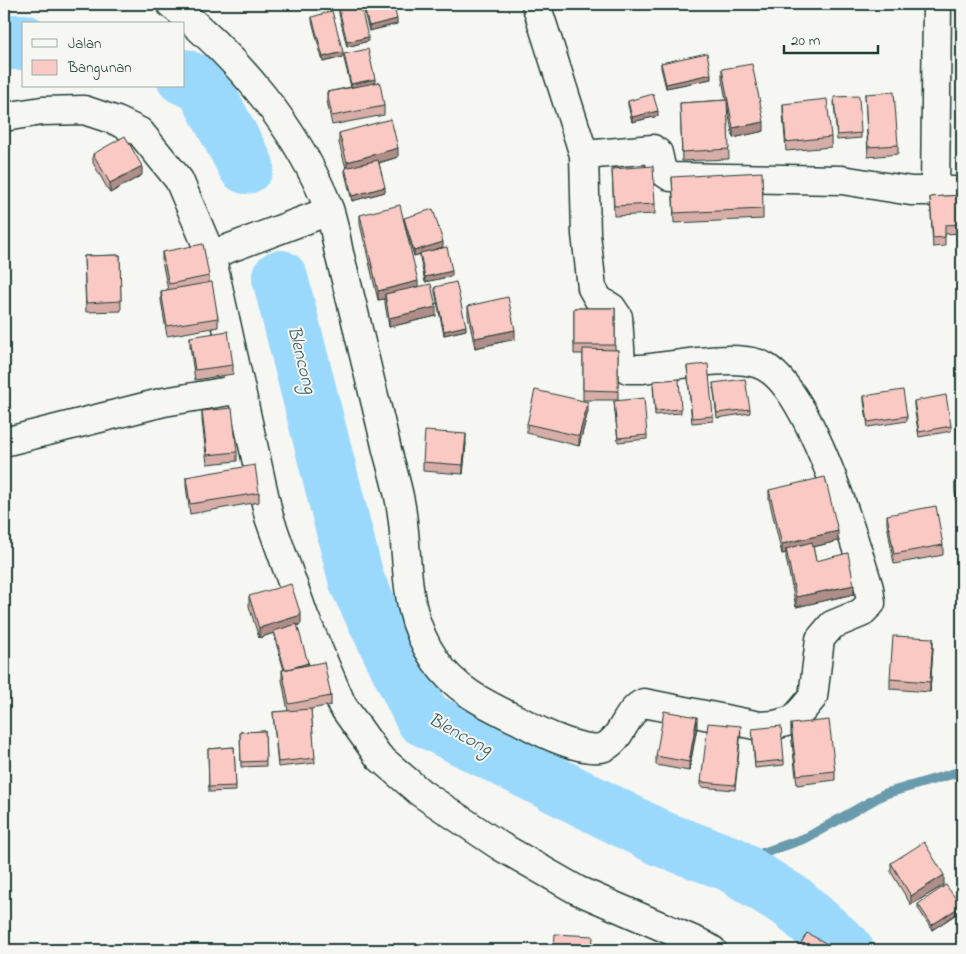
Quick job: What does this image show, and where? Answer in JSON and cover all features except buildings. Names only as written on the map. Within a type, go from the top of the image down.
[{"type":"street","points":[[171,4],[190,19],[231,61],[277,114],[304,157],[329,210],[401,508],[405,566],[412,610],[435,660],[460,688],[473,698],[539,731],[592,748],[604,747],[613,741],[636,709],[644,703],[760,726],[775,726],[793,720],[813,697],[820,640],[832,625],[867,610],[871,603],[869,588],[839,494],[820,448],[792,395],[775,374],[759,364],[738,360],[628,369],[622,363],[618,317],[612,308],[599,300],[592,288],[589,272],[584,155],[536,4]]},
{"type":"street","points":[[935,193],[937,4]]},
{"type":"street","points":[[4,117],[42,111],[84,110],[140,132],[179,180],[220,251],[242,389],[269,517],[304,616],[342,705],[379,757],[421,793],[500,846],[577,890],[700,943],[712,950]]},
{"type":"street","points":[[584,155],[653,149],[658,153],[662,172],[671,177],[842,180],[884,188],[935,193],[962,191]]},
{"type":"street","points":[[220,251],[329,210]]},
{"type":"street","points":[[4,442],[164,402],[242,389]]},
{"type":"waterway","name":"Blencong","points":[[4,42],[22,42]]},
{"type":"waterway","name":"Blencong","points":[[185,77],[203,85],[246,166]]},
{"type":"waterway","name":"Blencong","points":[[280,278],[357,582],[423,718],[662,839],[731,864],[793,903],[846,950]]},
{"type":"waterway","points":[[731,864],[806,838],[884,794],[962,771]]}]
